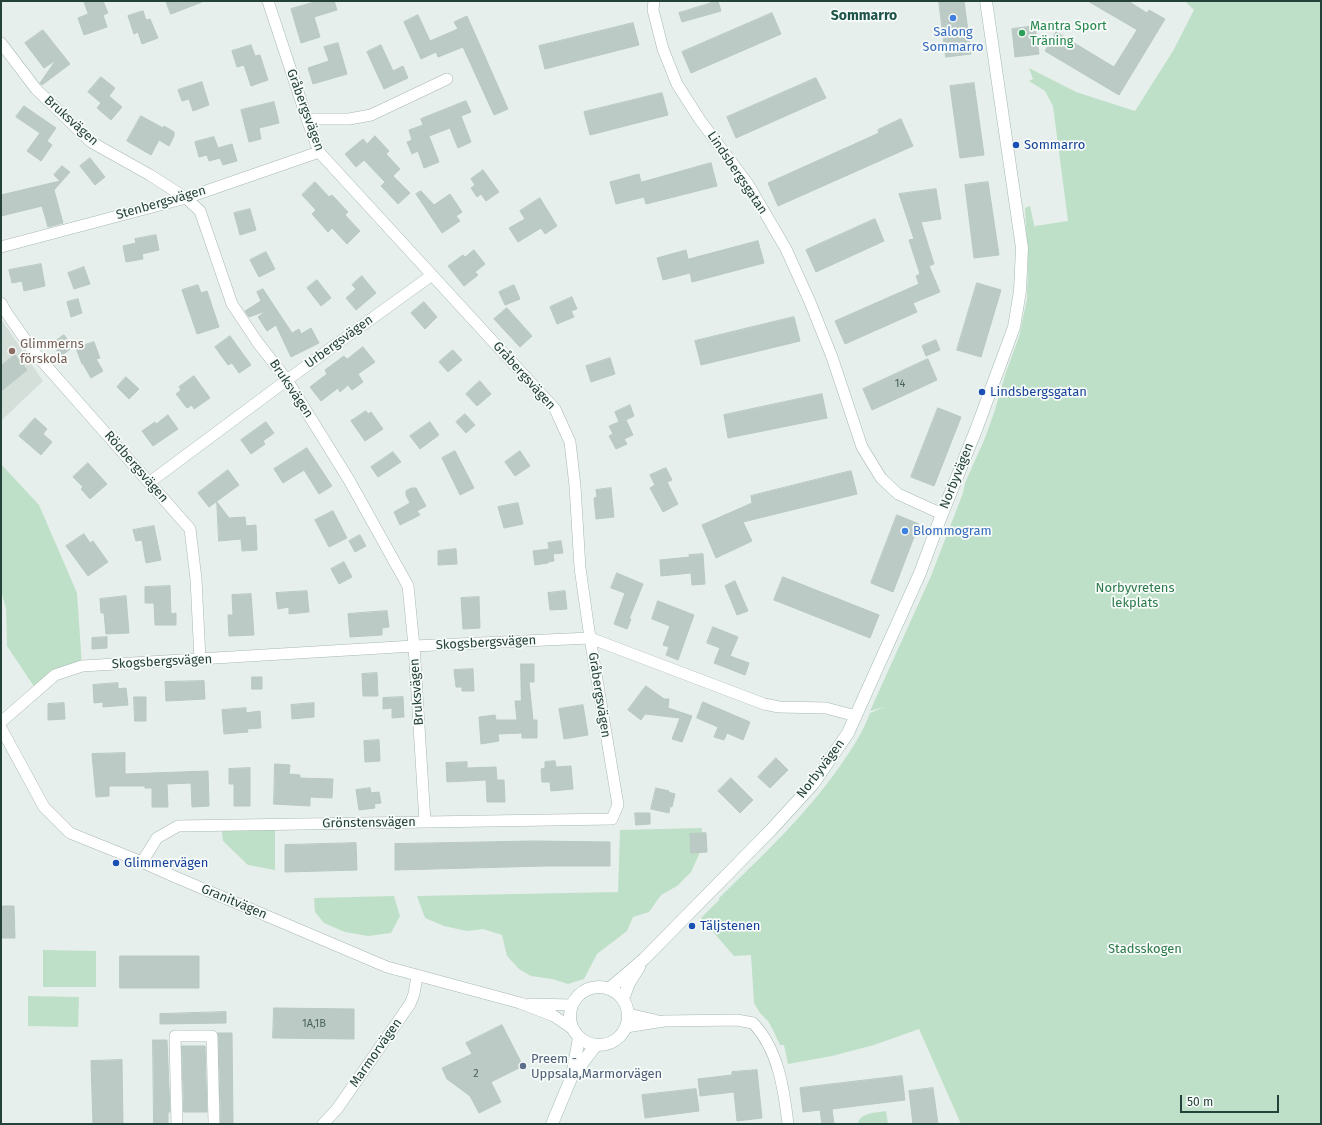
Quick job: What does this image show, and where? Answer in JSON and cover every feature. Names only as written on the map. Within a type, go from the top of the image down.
[{"type":"street","name":"Gråbergsvägen","points":[[268,1],[319,152],[555,409],[570,442],[576,486],[580,568],[590,638],[618,805],[612,819]]},
{"type":"street","name":"Lindsbergsgatan","points":[[654,1],[654,10],[662,49],[677,84],[700,120],[748,184],[786,249],[807,295],[832,357],[862,447],[881,478],[898,494],[942,514]]},
{"type":"street","name":"Norbyvägen","points":[[609,989],[644,959],[771,830],[813,784],[848,734],[920,573],[976,430],[1014,327],[1020,291],[1022,248],[986,1]]},
{"type":"street","name":"Bruksvägen","points":[[1,43],[36,89],[90,142],[186,198],[200,211],[232,304],[258,343],[287,380],[349,480],[408,586],[414,646],[425,822]]},
{"type":"street","points":[[307,119],[348,119],[371,115],[447,79]]},
{"type":"street","name":"Stenbergsvägen","points":[[1,247],[186,198],[319,152]]},
{"type":"street","name":"Urbergsvägen","points":[[150,482],[432,275]]},
{"type":"street","name":"Rödbergsvägen","points":[[1,302],[8,315],[34,352],[190,529],[196,579],[200,659]]},
{"type":"street","name":"Skogsbergsvägen","points":[[1,722],[55,675],[82,666],[414,646],[590,638],[764,704],[779,707],[826,708],[856,716]]},
{"type":"street","name":"Granitvägen","points":[[1,728],[44,807],[70,834],[142,862],[387,967],[520,1003],[554,1016],[576,1033]]},
{"type":"street","name":"Grönstensvägen","points":[[142,862],[157,838],[178,826],[612,819]]},
{"type":"street","name":"Norbyvägen","points":[[623,999],[629,983],[644,959]]},
{"type":"street","name":"Marmorvägen","points":[[323,1124],[337,1109],[410,1004],[414,994],[417,976]]},
{"type":"street","points":[[572,1076],[576,1033],[570,1016],[572,1005],[578,996],[595,988],[609,989],[616,992],[623,999],[627,1008],[628,1021],[624,1032],[617,1040],[607,1045],[587,1044],[576,1033]]},
{"type":"street","name":"Granitvägen","points":[[520,1003],[572,1005]]},
{"type":"street","points":[[628,1014],[664,1021]]},
{"type":"street","points":[[626,1027],[664,1021],[737,1020],[754,1023],[767,1040],[773,1056],[780,1080],[788,1124]]},
{"type":"street","points":[[177,1124],[175,1036],[212,1036],[214,1124]]},
{"type":"street","points":[[552,1124],[572,1076],[596,1045]]},
{"type":"shaded area","name":"Glimmerns förskola","points":[[1,319],[43,381],[1,421]]},
{"type":"green space","name":"Stadsskogen","points":[[1185,1],[1321,1],[1321,1124],[961,1124],[919,1029],[874,1045],[832,1056],[788,1064],[784,1045],[780,1045],[768,1021],[760,1013],[754,1003],[751,955],[734,956],[701,918],[719,900],[719,898],[783,835],[813,801],[849,753],[861,734],[870,713],[884,707],[870,711],[931,576],[963,493],[965,483],[985,438],[1019,337],[1027,299],[1028,264],[1025,208],[1030,206],[1035,229],[1035,226],[1068,221],[1053,106],[1045,91],[1029,81],[1033,79],[1029,68],[1076,92],[1135,111],[1173,51],[1194,10]]},
{"type":"green space","points":[[1,464],[39,505],[77,593],[82,666],[37,691],[7,646],[6,608],[1,591]]},
{"type":"green space","points":[[221,825],[275,825],[275,870],[248,865],[223,841]]},
{"type":"green space","points":[[702,828],[701,850],[691,872],[677,886],[661,895],[649,912],[633,917],[627,931],[597,954],[584,979],[568,984],[552,979],[531,976],[519,969],[507,956],[502,935],[483,929],[467,931],[444,926],[425,918],[417,896],[618,892],[620,830]]},
{"type":"green space","points":[[394,896],[400,916],[391,933],[368,936],[345,932],[324,923],[315,912],[314,898]]},
{"type":"green space","points":[[43,950],[96,951],[96,987],[43,987]]},
{"type":"green space","points":[[28,996],[79,997],[78,1027],[28,1026]]},
{"type":"green space","points":[[886,1111],[888,1124],[858,1124],[859,1120],[865,1115]]},
{"type":"building","points":[[84,1],[103,1],[108,13],[103,15],[107,27],[84,35],[78,18],[88,14]]},
{"type":"building","points":[[166,1],[202,1],[202,2],[171,14]]},
{"type":"building","points":[[318,1],[334,1],[337,10],[314,17],[320,37],[301,43],[291,9]]},
{"type":"building","points":[[718,1],[721,11],[682,22],[679,13]]},
{"type":"building","points":[[939,1],[964,1],[971,54],[946,57]]},
{"type":"building","points":[[1088,1],[1128,1],[1147,13],[1149,10],[1165,19],[1119,95],[1045,51],[1056,32],[1114,67],[1137,30]]},
{"type":"building","points":[[143,11],[146,20],[150,19],[158,38],[142,44],[138,32],[134,34],[128,16]]},
{"type":"building","points":[[772,13],[781,34],[691,73],[682,52]]},
{"type":"building","points":[[418,15],[430,41],[458,29],[454,22],[467,16],[508,109],[494,115],[463,47],[438,57],[436,52],[421,59],[404,22]]},
{"type":"building","points":[[633,23],[639,45],[545,69],[539,46]]},
{"type":"building","points":[[1035,26],[1039,54],[1015,57],[1012,29]]},
{"type":"building","points":[[43,30],[70,64],[42,85],[40,83],[56,60],[44,68],[25,43]]},
{"type":"building","points":[[338,43],[347,74],[313,84],[308,68],[329,61],[324,47]]},
{"type":"building","points":[[251,45],[255,56],[260,55],[268,80],[251,86],[244,65],[237,67],[232,51]]},
{"type":"building","points":[[381,45],[393,71],[403,66],[408,78],[384,89],[367,52]]},
{"type":"building","points":[[101,77],[115,88],[109,96],[122,107],[111,120],[97,108],[101,103],[88,92]]},
{"type":"building","points":[[816,78],[826,98],[736,138],[727,117]]},
{"type":"building","points":[[202,82],[209,105],[193,111],[189,99],[182,101],[178,90]]},
{"type":"building","points":[[974,83],[984,155],[960,158],[950,86]]},
{"type":"building","points":[[662,93],[668,115],[590,135],[584,112]]},
{"type":"building","points":[[466,101],[471,112],[461,116],[471,142],[458,148],[450,128],[429,136],[439,162],[424,168],[418,151],[412,154],[407,142],[412,140],[409,130],[423,125],[421,119]]},
{"type":"building","points":[[274,102],[279,123],[259,128],[261,139],[249,142],[241,110]]},
{"type":"building","points":[[24,106],[56,128],[47,141],[52,145],[41,161],[27,151],[40,133],[16,117]]},
{"type":"building","points":[[141,116],[174,132],[174,136],[169,146],[159,140],[151,155],[127,141]]},
{"type":"building","points":[[901,119],[913,146],[778,206],[768,183],[879,133],[878,130]]},
{"type":"building","points":[[375,136],[389,151],[386,154],[400,169],[393,176],[410,193],[398,204],[381,186],[385,182],[364,160],[356,167],[345,154],[363,139],[367,144]]},
{"type":"building","points":[[214,137],[218,148],[232,144],[237,161],[223,165],[220,158],[209,161],[207,155],[199,157],[195,142]]},
{"type":"building","points":[[90,158],[105,177],[95,185],[80,166]]},
{"type":"building","points":[[711,163],[717,186],[646,204],[644,197],[616,204],[610,182],[639,174],[641,182]]},
{"type":"building","points":[[62,166],[70,172],[54,190],[63,223],[48,227],[42,206],[1,216],[1,195],[60,181],[54,175]]},
{"type":"building","points":[[483,170],[499,192],[486,201],[481,194],[477,197],[471,188],[475,185],[471,179]]},
{"type":"building","points":[[315,182],[329,197],[332,195],[348,212],[345,215],[360,231],[347,244],[332,228],[328,232],[312,214],[316,210],[302,195]]},
{"type":"building","points":[[988,182],[999,255],[974,258],[965,185]]},
{"type":"building","points":[[936,189],[941,219],[921,222],[934,264],[929,266],[940,292],[913,303],[917,312],[845,344],[835,321],[919,284],[916,276],[920,274],[909,240],[914,239],[899,194]]},
{"type":"building","points":[[421,191],[434,205],[450,194],[462,212],[456,216],[460,221],[442,233],[416,194]]},
{"type":"building","points":[[540,198],[557,226],[545,234],[541,228],[518,242],[509,228],[525,219],[520,211]]},
{"type":"building","points":[[250,209],[256,230],[240,235],[234,213]]},
{"type":"building","points":[[875,219],[884,241],[816,272],[806,250]]},
{"type":"building","points":[[156,235],[159,250],[142,254],[143,259],[126,262],[123,246],[136,243],[135,239]]},
{"type":"building","points":[[758,241],[764,263],[692,282],[690,273],[663,280],[657,258],[686,250],[688,259]]},
{"type":"building","points":[[474,250],[485,264],[475,272],[478,275],[464,286],[448,266],[463,255],[465,257]]},
{"type":"building","points":[[266,252],[275,269],[259,277],[250,260]]},
{"type":"building","points":[[41,264],[45,286],[24,291],[22,281],[12,283],[9,270]]},
{"type":"building","points":[[84,267],[90,284],[74,289],[68,273]]},
{"type":"building","points":[[362,276],[376,293],[356,310],[346,298],[356,289],[352,285]]},
{"type":"building","points":[[317,280],[331,298],[321,306],[307,288]]},
{"type":"building","points":[[977,283],[1001,290],[981,357],[957,350]]},
{"type":"building","points":[[198,285],[201,293],[207,291],[219,327],[197,334],[182,290]]},
{"type":"building","points":[[514,285],[520,299],[505,305],[499,292]]},
{"type":"building","points":[[263,289],[292,333],[299,329],[301,334],[311,328],[319,343],[291,357],[276,325],[267,331],[258,317],[266,311],[249,317],[245,311],[261,301],[257,292]]},
{"type":"building","points":[[572,297],[577,309],[571,311],[574,317],[557,324],[550,307]]},
{"type":"building","points":[[78,299],[82,313],[71,317],[67,302]]},
{"type":"building","points":[[424,302],[437,317],[425,329],[411,313]]},
{"type":"building","points":[[507,308],[532,336],[520,347],[494,319]]},
{"type":"building","points":[[794,317],[800,341],[701,365],[695,341]]},
{"type":"building","points":[[64,335],[73,347],[61,356],[52,344]]},
{"type":"building","points":[[230,336],[251,365],[239,373],[232,363],[228,365],[215,347]]},
{"type":"building","points":[[936,340],[940,350],[926,356],[922,346]]},
{"type":"building","points":[[94,342],[100,358],[96,359],[103,371],[91,378],[82,364],[76,348]]},
{"type":"building","points":[[363,347],[375,362],[358,374],[363,382],[352,390],[348,385],[340,392],[338,388],[321,401],[310,387],[327,374],[325,370],[344,356],[347,359]]},
{"type":"building","points":[[453,350],[462,360],[448,372],[439,362]]},
{"type":"building","name":"Glimmerns förskola","points":[[15,355],[27,370],[1,391],[1,366]]},
{"type":"building","points":[[610,358],[615,374],[591,382],[586,366]]},
{"type":"building","points":[[928,359],[937,380],[872,410],[863,389]]},
{"type":"building","points":[[194,376],[210,398],[194,409],[192,405],[187,408],[176,394],[181,390],[179,387]]},
{"type":"building","points":[[126,377],[139,389],[129,399],[117,387]]},
{"type":"building","points":[[480,381],[491,394],[477,406],[466,394]]},
{"type":"building","points":[[822,394],[827,418],[728,438],[724,415]]},
{"type":"building","points":[[630,405],[634,416],[626,420],[633,435],[624,439],[627,444],[616,449],[609,436],[613,434],[609,426],[619,422],[615,412]]},
{"type":"building","points":[[938,408],[961,417],[934,486],[911,477]]},
{"type":"building","points":[[366,411],[368,414],[371,412],[383,429],[365,441],[351,421]]},
{"type":"building","points":[[465,414],[475,425],[466,433],[456,422]]},
{"type":"building","points":[[168,415],[178,429],[153,446],[142,431],[155,422],[156,424]]},
{"type":"building","points":[[35,418],[47,429],[43,434],[52,442],[41,455],[19,436]]},
{"type":"building","points":[[266,422],[274,433],[263,441],[265,444],[251,454],[241,440]]},
{"type":"building","points":[[430,422],[439,435],[420,449],[410,436]]},
{"type":"building","points":[[307,448],[332,486],[319,494],[304,470],[283,483],[274,469]]},
{"type":"building","points":[[455,451],[474,488],[460,495],[442,458]]},
{"type":"building","points":[[520,451],[530,466],[515,476],[505,462]]},
{"type":"building","points":[[393,452],[401,462],[378,477],[371,467]]},
{"type":"building","points":[[88,463],[107,484],[90,499],[81,489],[83,487],[73,477]]},
{"type":"building","points":[[666,468],[672,480],[667,482],[678,504],[663,512],[650,488],[655,485],[650,475]]},
{"type":"building","points":[[228,470],[239,485],[209,507],[198,493]]},
{"type":"building","points":[[851,471],[857,494],[743,522],[752,541],[716,558],[702,525],[752,503],[751,496]]},
{"type":"building","points":[[416,488],[426,506],[417,511],[420,515],[400,525],[394,512],[410,503],[406,495],[406,491]]},
{"type":"building","points":[[611,488],[614,517],[596,519],[594,498],[597,497],[596,490]]},
{"type":"building","points":[[217,502],[229,518],[245,517],[246,526],[256,525],[257,550],[242,551],[241,539],[219,541]]},
{"type":"building","points":[[518,503],[523,524],[504,528],[498,507]]},
{"type":"building","points":[[333,511],[347,538],[329,547],[315,520]]},
{"type":"building","points":[[897,515],[919,524],[893,592],[871,583]]},
{"type":"building","points":[[154,526],[161,560],[146,563],[142,540],[136,541],[133,530]]},
{"type":"building","points":[[84,534],[90,543],[93,541],[108,562],[88,576],[66,546]]},
{"type":"building","points":[[360,535],[366,546],[355,552],[349,541]]},
{"type":"building","points":[[561,541],[563,553],[553,554],[554,561],[535,565],[533,551],[549,549],[548,543]]},
{"type":"building","points":[[456,549],[457,564],[438,565],[438,551]]},
{"type":"building","points":[[703,554],[705,584],[692,585],[691,573],[661,576],[660,560]]},
{"type":"building","points":[[344,562],[352,577],[339,584],[331,569]]},
{"type":"building","points":[[617,573],[643,584],[629,619],[631,619],[627,629],[614,624],[625,593],[611,588]]},
{"type":"building","points":[[783,577],[879,615],[870,638],[774,600]]},
{"type":"building","points":[[735,581],[748,611],[737,615],[725,586]]},
{"type":"building","points":[[170,586],[171,614],[176,613],[176,625],[155,625],[154,603],[145,603],[145,587]]},
{"type":"building","points":[[307,591],[309,612],[289,614],[289,607],[278,609],[276,593]]},
{"type":"building","points":[[565,591],[567,609],[550,610],[548,593]]},
{"type":"building","points":[[251,594],[254,635],[229,636],[228,615],[233,615],[232,595]]},
{"type":"building","points":[[126,596],[129,633],[106,634],[104,613],[101,613],[100,599]]},
{"type":"building","points":[[479,597],[480,628],[463,629],[461,598]]},
{"type":"building","points":[[658,601],[694,615],[678,660],[666,655],[669,647],[663,645],[670,626],[652,619]]},
{"type":"building","points":[[387,611],[389,627],[382,628],[382,635],[350,637],[348,614]]},
{"type":"building","points":[[713,627],[738,637],[730,656],[749,663],[745,675],[714,663],[720,648],[707,643]]},
{"type":"building","points":[[107,637],[107,648],[92,649],[92,638]]},
{"type":"building","points":[[521,664],[534,664],[534,682],[529,682],[533,720],[537,720],[537,738],[522,738],[522,733],[498,734],[499,741],[481,744],[479,717],[495,715],[496,720],[517,720],[515,701],[521,701]]},
{"type":"building","points":[[473,669],[474,691],[462,691],[462,687],[456,687],[454,670]]},
{"type":"building","points":[[377,673],[378,696],[363,696],[362,674]]},
{"type":"building","points":[[252,677],[262,677],[262,689],[252,689]]},
{"type":"building","points":[[204,681],[205,699],[166,701],[165,682]]},
{"type":"building","points":[[118,683],[118,689],[126,688],[128,705],[103,707],[103,702],[94,703],[93,685]]},
{"type":"building","points":[[646,686],[664,699],[669,699],[668,708],[692,716],[682,742],[672,739],[680,718],[645,714],[641,720],[628,710]]},
{"type":"building","points":[[134,697],[146,697],[146,721],[135,721]]},
{"type":"building","points":[[403,697],[404,717],[392,718],[392,708],[383,709],[383,698]]},
{"type":"building","points":[[703,702],[750,722],[743,740],[727,733],[724,740],[714,737],[718,727],[697,718]]},
{"type":"building","points":[[64,703],[65,719],[48,720],[48,704]]},
{"type":"building","points":[[314,703],[314,717],[292,719],[291,705]]},
{"type":"building","points":[[583,705],[588,735],[564,739],[559,709]]},
{"type":"building","points":[[246,708],[246,713],[260,711],[261,728],[247,729],[248,732],[224,734],[222,710]]},
{"type":"building","points":[[379,740],[380,761],[365,762],[364,741]]},
{"type":"building","points":[[125,753],[125,774],[208,771],[209,806],[192,807],[191,783],[167,784],[168,807],[152,807],[152,788],[145,788],[145,786],[109,786],[109,796],[96,797],[92,754]]},
{"type":"building","points":[[776,758],[788,770],[770,788],[758,777]]},
{"type":"building","points":[[555,761],[556,767],[571,766],[573,789],[551,791],[550,782],[542,782],[541,769],[545,768],[545,762]]},
{"type":"building","points":[[467,762],[467,768],[496,767],[497,780],[504,780],[505,802],[487,802],[486,780],[447,782],[446,763]]},
{"type":"building","points":[[275,764],[290,765],[289,774],[300,775],[300,778],[333,779],[332,798],[310,797],[310,806],[274,804]]},
{"type":"building","points":[[250,768],[250,806],[234,806],[234,784],[229,784],[229,769]]},
{"type":"building","points":[[731,778],[753,800],[740,813],[718,791]]},
{"type":"building","points":[[370,788],[371,793],[379,792],[381,803],[374,804],[375,808],[359,810],[356,790]]},
{"type":"building","points":[[656,788],[675,794],[669,813],[651,809]]},
{"type":"building","points":[[635,813],[650,813],[650,824],[636,825]]},
{"type":"building","points":[[706,833],[707,852],[691,853],[690,834]]},
{"type":"building","points":[[535,841],[610,842],[610,866],[545,866],[395,870],[395,844]]},
{"type":"building","points":[[356,843],[357,870],[285,872],[285,845]]},
{"type":"building","points":[[1,906],[14,906],[15,938],[1,938]]},
{"type":"building","points":[[120,956],[199,956],[199,988],[120,988]]},
{"type":"building","points":[[274,1008],[354,1009],[354,1039],[273,1038]]},
{"type":"building","points":[[226,1012],[226,1023],[160,1024],[160,1014]]},
{"type":"building","points":[[502,1025],[523,1066],[491,1082],[501,1102],[479,1113],[470,1096],[447,1079],[442,1068],[472,1054],[466,1043]]},
{"type":"building","points":[[218,1033],[232,1033],[233,1124],[221,1124]]},
{"type":"building","points":[[153,1040],[167,1040],[170,1112],[168,1112],[168,1124],[154,1124]]},
{"type":"building","points":[[182,1046],[205,1046],[207,1112],[184,1112]]},
{"type":"building","points":[[122,1060],[123,1124],[93,1124],[91,1061]]},
{"type":"building","points":[[757,1070],[762,1118],[737,1121],[734,1092],[700,1096],[698,1079],[732,1075],[732,1072]]},
{"type":"building","points":[[902,1076],[905,1100],[832,1109],[834,1124],[822,1124],[820,1110],[803,1112],[800,1088]]},
{"type":"building","points":[[933,1088],[938,1124],[913,1124],[909,1091]]},
{"type":"building","points":[[696,1089],[699,1111],[645,1118],[642,1095]]},
{"type":"place","name":"Salong Sommarro","points":[[953,18]]},
{"type":"place","name":"Mantra Sport Träning","points":[[1022,33]]},
{"type":"place","name":"Sommarro","points":[[1016,145]]},
{"type":"place","name":"Glimmerns förskola","points":[[12,351]]},
{"type":"place","name":"Lindsbergsgatan","points":[[982,392]]},
{"type":"place","name":"Blommogram","points":[[905,531]]},
{"type":"place","name":"Glimmervägen","points":[[116,863]]},
{"type":"place","name":"Täljstenen","points":[[692,926]]},
{"type":"place","name":"Preem - Uppsala,Marmorvägen","points":[[523,1066]]},
{"type":"district","name":"Sommarro","points":[[864,16]]},
{"type":"park label","name":"Norbyvretens lekplats","points":[[1135,596]]}]
